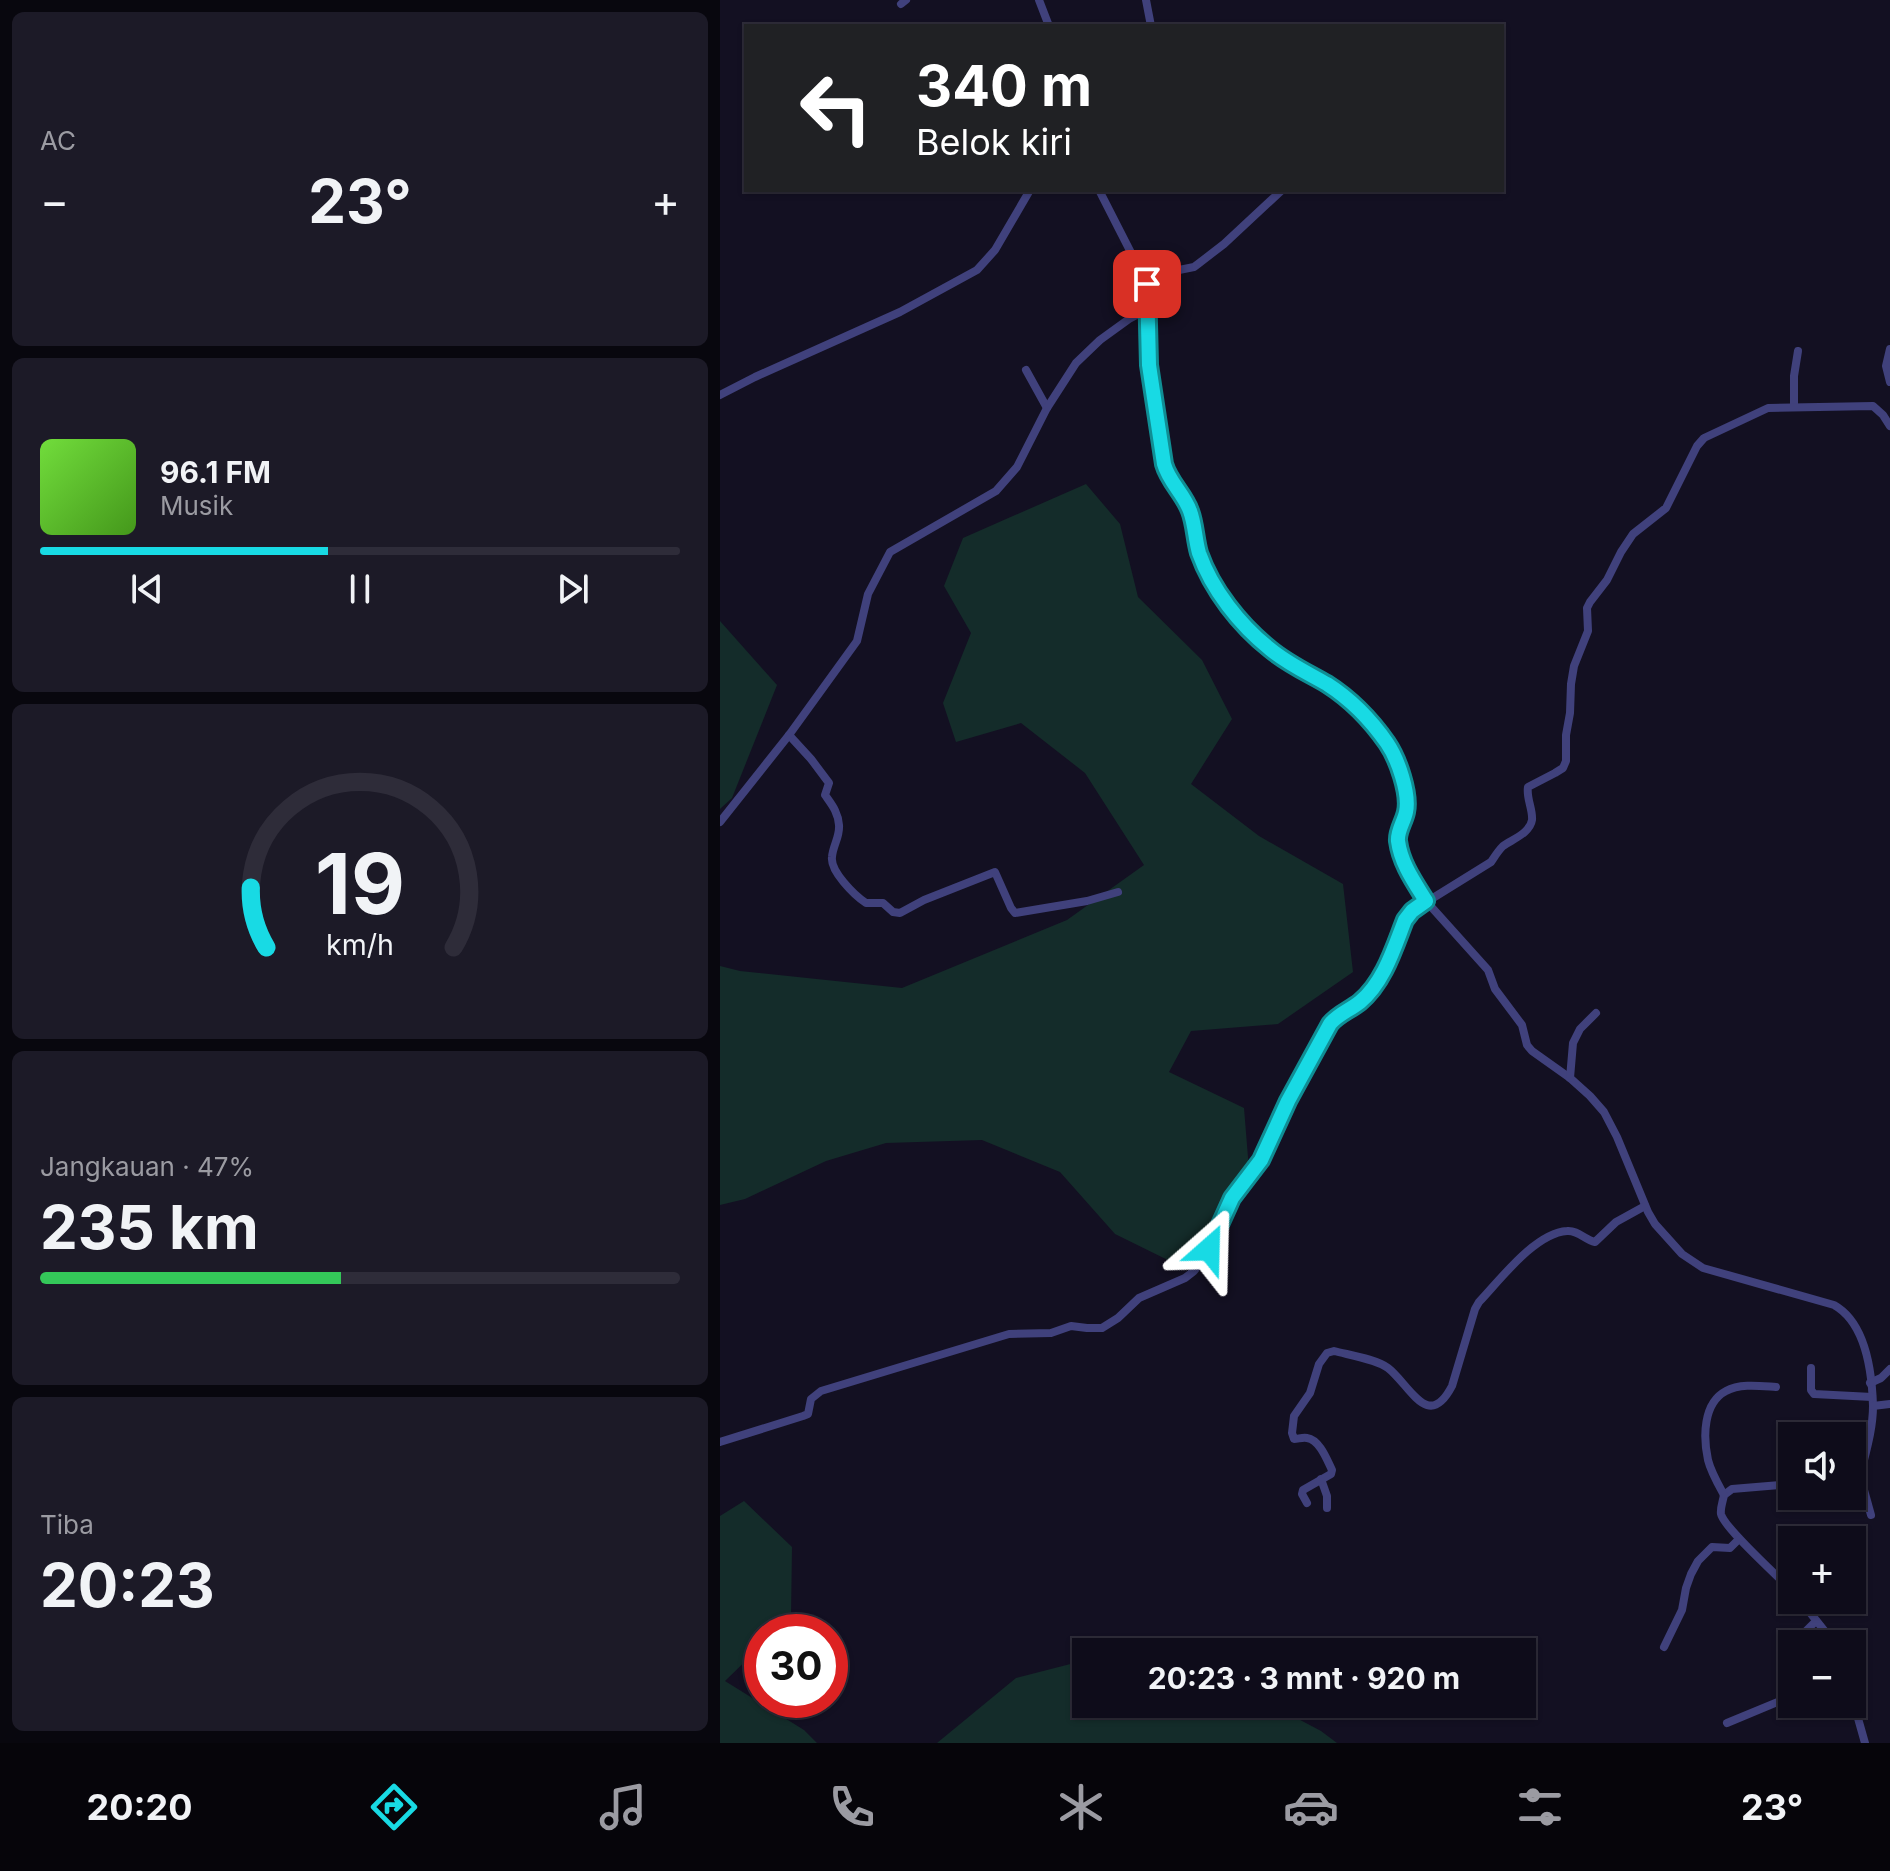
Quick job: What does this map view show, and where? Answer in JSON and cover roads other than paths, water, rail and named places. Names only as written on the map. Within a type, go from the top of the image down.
[{"type":"street","points":[[1039,0],[1048,24]]},
{"type":"street","points":[[1146,0],[1151,24]]},
{"type":"street","points":[[720,395],[900,312],[977,270],[995,250],[1029,192]]},
{"type":"street","points":[[1100,192],[1148,289],[1149,365],[1164,464],[1191,512],[1198,549],[1219,592],[1256,637],[1272,651],[1343,695],[1370,719],[1390,747],[1407,795],[1406,815],[1398,841],[1410,875],[1426,901],[1488,970],[1495,989],[1522,1025],[1527,1045],[1570,1078],[1604,1112],[1645,1206],[1668,1240],[1703,1268],[1825,1302],[1841,1309],[1855,1326],[1868,1360],[1872,1402],[1866,1448]]},
{"type":"street","points":[[1148,289],[1179,270],[1194,267],[1224,244],[1280,192]]},
{"type":"street","points":[[720,822],[789,735],[857,641],[868,594],[890,552],[996,491],[1017,467],[1047,408],[1076,363],[1100,340],[1148,309]]},
{"type":"street","points":[[1890,349],[1886,366],[1890,382]]},
{"type":"street","points":[[1794,407],[1798,351]]},
{"type":"street","points":[[1026,370],[1047,408]]},
{"type":"street","points":[[720,1442],[808,1414],[814,1395],[861,1378],[1009,1334],[1051,1333],[1071,1326],[1102,1328],[1139,1298],[1194,1271],[1202,1261],[1232,1198],[1261,1160],[1288,1101],[1330,1024],[1359,1003],[1378,981],[1405,920],[1426,901],[1491,862],[1498,851],[1529,827],[1532,817],[1527,798],[1528,787],[1563,768],[1566,761],[1571,684],[1574,666],[1588,631],[1587,608],[1607,580],[1627,541],[1666,508],[1697,446],[1704,438],[1762,410],[1873,406],[1889,423]]},
{"type":"street","points":[[789,735],[829,783],[825,795],[837,812],[839,830],[832,864],[840,878],[866,903],[883,903],[893,912],[900,913],[924,900],[995,872],[1015,913],[1087,901],[1118,892]]},
{"type":"street","points":[[1570,1078],[1573,1043],[1580,1029],[1596,1013]]},
{"type":"street","points":[[1307,1503],[1302,1491],[1331,1474],[1331,1468],[1321,1449],[1311,1440],[1294,1439],[1293,1419],[1309,1395],[1318,1366],[1327,1353],[1334,1351],[1385,1366],[1421,1403],[1438,1404],[1452,1386],[1479,1302],[1526,1251],[1567,1231],[1575,1231],[1595,1242],[1616,1222],[1645,1206]]},
{"type":"street","points":[[1811,1368],[1811,1390],[1814,1394],[1890,1404]]},
{"type":"street","points":[[1870,1383],[1890,1369]]},
{"type":"street","points":[[1724,1495],[1708,1462],[1706,1423],[1714,1399],[1735,1387],[1776,1387]]},
{"type":"street","points":[[1321,1479],[1327,1496],[1327,1508]]},
{"type":"street","points":[[1778,1485],[1732,1489],[1724,1495],[1720,1510],[1726,1524],[1778,1577]]},
{"type":"street","points":[[1866,1502],[1871,1515]]},
{"type":"street","points":[[1664,1647],[1682,1610],[1686,1588],[1698,1561],[1712,1547],[1730,1548],[1739,1539]]},
{"type":"street","points":[[1811,1614],[1822,1630]]},
{"type":"street","points":[[1807,1630],[1816,1621]]},
{"type":"street","points":[[1727,1723],[1778,1702]]},
{"type":"street","points":[[1858,1718],[1865,1743]]}]
